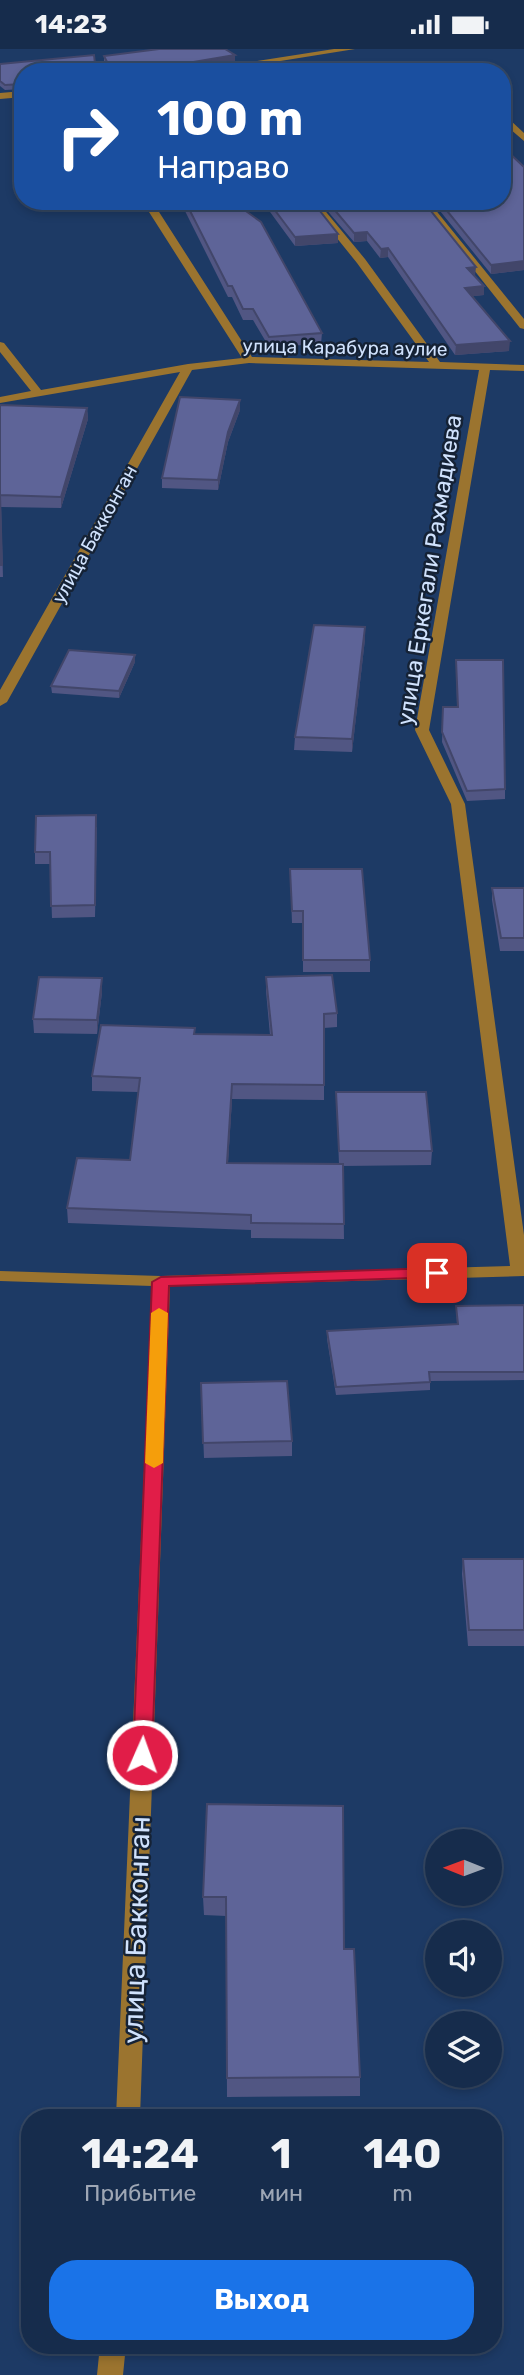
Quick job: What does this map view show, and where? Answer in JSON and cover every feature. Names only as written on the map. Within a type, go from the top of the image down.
[{"type":"street","points":[[254,63],[351,49]]},
{"type":"street","points":[[511,126],[524,138]]},
{"type":"street","points":[[153,210],[249,361]]},
{"type":"street","points":[[319,210],[361,261],[438,367]]},
{"type":"street","points":[[431,210],[524,326]]},
{"type":"street","points":[[0,345],[37,392]]},
{"type":"street","name":"улица Карабура аулие","points":[[0,400],[188,367],[249,361],[524,368]]},
{"type":"street","name":"улица Бакконган","points":[[0,702],[188,367]]},
{"type":"street","name":"улица Еркегали Рахмадиева","points":[[485,369],[422,730],[458,804],[522,1271]]},
{"type":"street","points":[[0,1276],[161,1282],[522,1271]]},
{"type":"street","name":"улица Бакконган","points":[[128,2109],[161,1282]]},
{"type":"street","points":[[110,2375],[112,2354]]},
{"type":"building","points":[[159,49],[225,49],[235,55],[188,63],[108,63],[104,56]]},
{"type":"building","points":[[94,55],[95,63],[14,63],[14,84],[5,85],[0,81],[0,64]]},
{"type":"building","points":[[511,155],[524,167],[524,261],[491,265],[446,210],[511,210]]},
{"type":"building","points":[[190,210],[244,210],[261,222],[322,333],[269,337],[253,309],[243,309],[232,286],[228,286]]},
{"type":"building","points":[[275,210],[319,210],[338,234],[295,237]]},
{"type":"building","points":[[335,210],[430,210],[476,267],[467,268],[484,286],[465,288],[510,341],[456,345],[388,248],[381,249],[367,232],[354,233]]},
{"type":"building","points":[[180,397],[240,400],[228,432],[218,480],[162,478]]},
{"type":"building","points":[[0,405],[87,408],[61,497],[0,495]]},
{"type":"building","points":[[0,495],[2,565],[0,565]]},
{"type":"building","points":[[314,625],[365,627],[352,739],[295,737]]},
{"type":"building","points":[[69,650],[135,655],[119,691],[51,686]]},
{"type":"building","points":[[456,660],[503,660],[505,789],[467,791],[442,732],[443,707],[458,707]]},
{"type":"building","points":[[96,815],[95,905],[51,906],[50,852],[35,852],[36,816]]},
{"type":"building","points":[[290,869],[362,869],[370,960],[303,960],[303,911],[292,911]]},
{"type":"building","points":[[492,888],[524,888],[524,938],[501,938]]},
{"type":"building","points":[[332,975],[337,1013],[324,1014],[324,1085],[232,1084],[227,1163],[343,1164],[344,1224],[251,1223],[251,1215],[67,1208],[77,1158],[130,1160],[140,1078],[92,1076],[101,1025],[195,1028],[194,1034],[272,1035],[266,977]]},
{"type":"building","points":[[39,977],[102,978],[97,1020],[33,1019]]},
{"type":"building","points":[[336,1092],[426,1092],[432,1151],[339,1151]]},
{"type":"building","points":[[524,1305],[524,1372],[429,1372],[430,1382],[336,1387],[327,1331],[458,1324],[456,1306]]},
{"type":"building","points":[[287,1381],[292,1441],[203,1443],[201,1383]]},
{"type":"building","points":[[463,1559],[524,1559],[524,1630],[469,1630]]},
{"type":"building","points":[[207,1804],[343,1806],[344,1949],[354,1949],[360,2077],[227,2078],[226,1897],[203,1897]]},
{"type":"slow traffic","points":[[154,1463],[159,1313]]},
{"type":"route","points":[[142,1755],[161,1282],[437,1273]]}]
